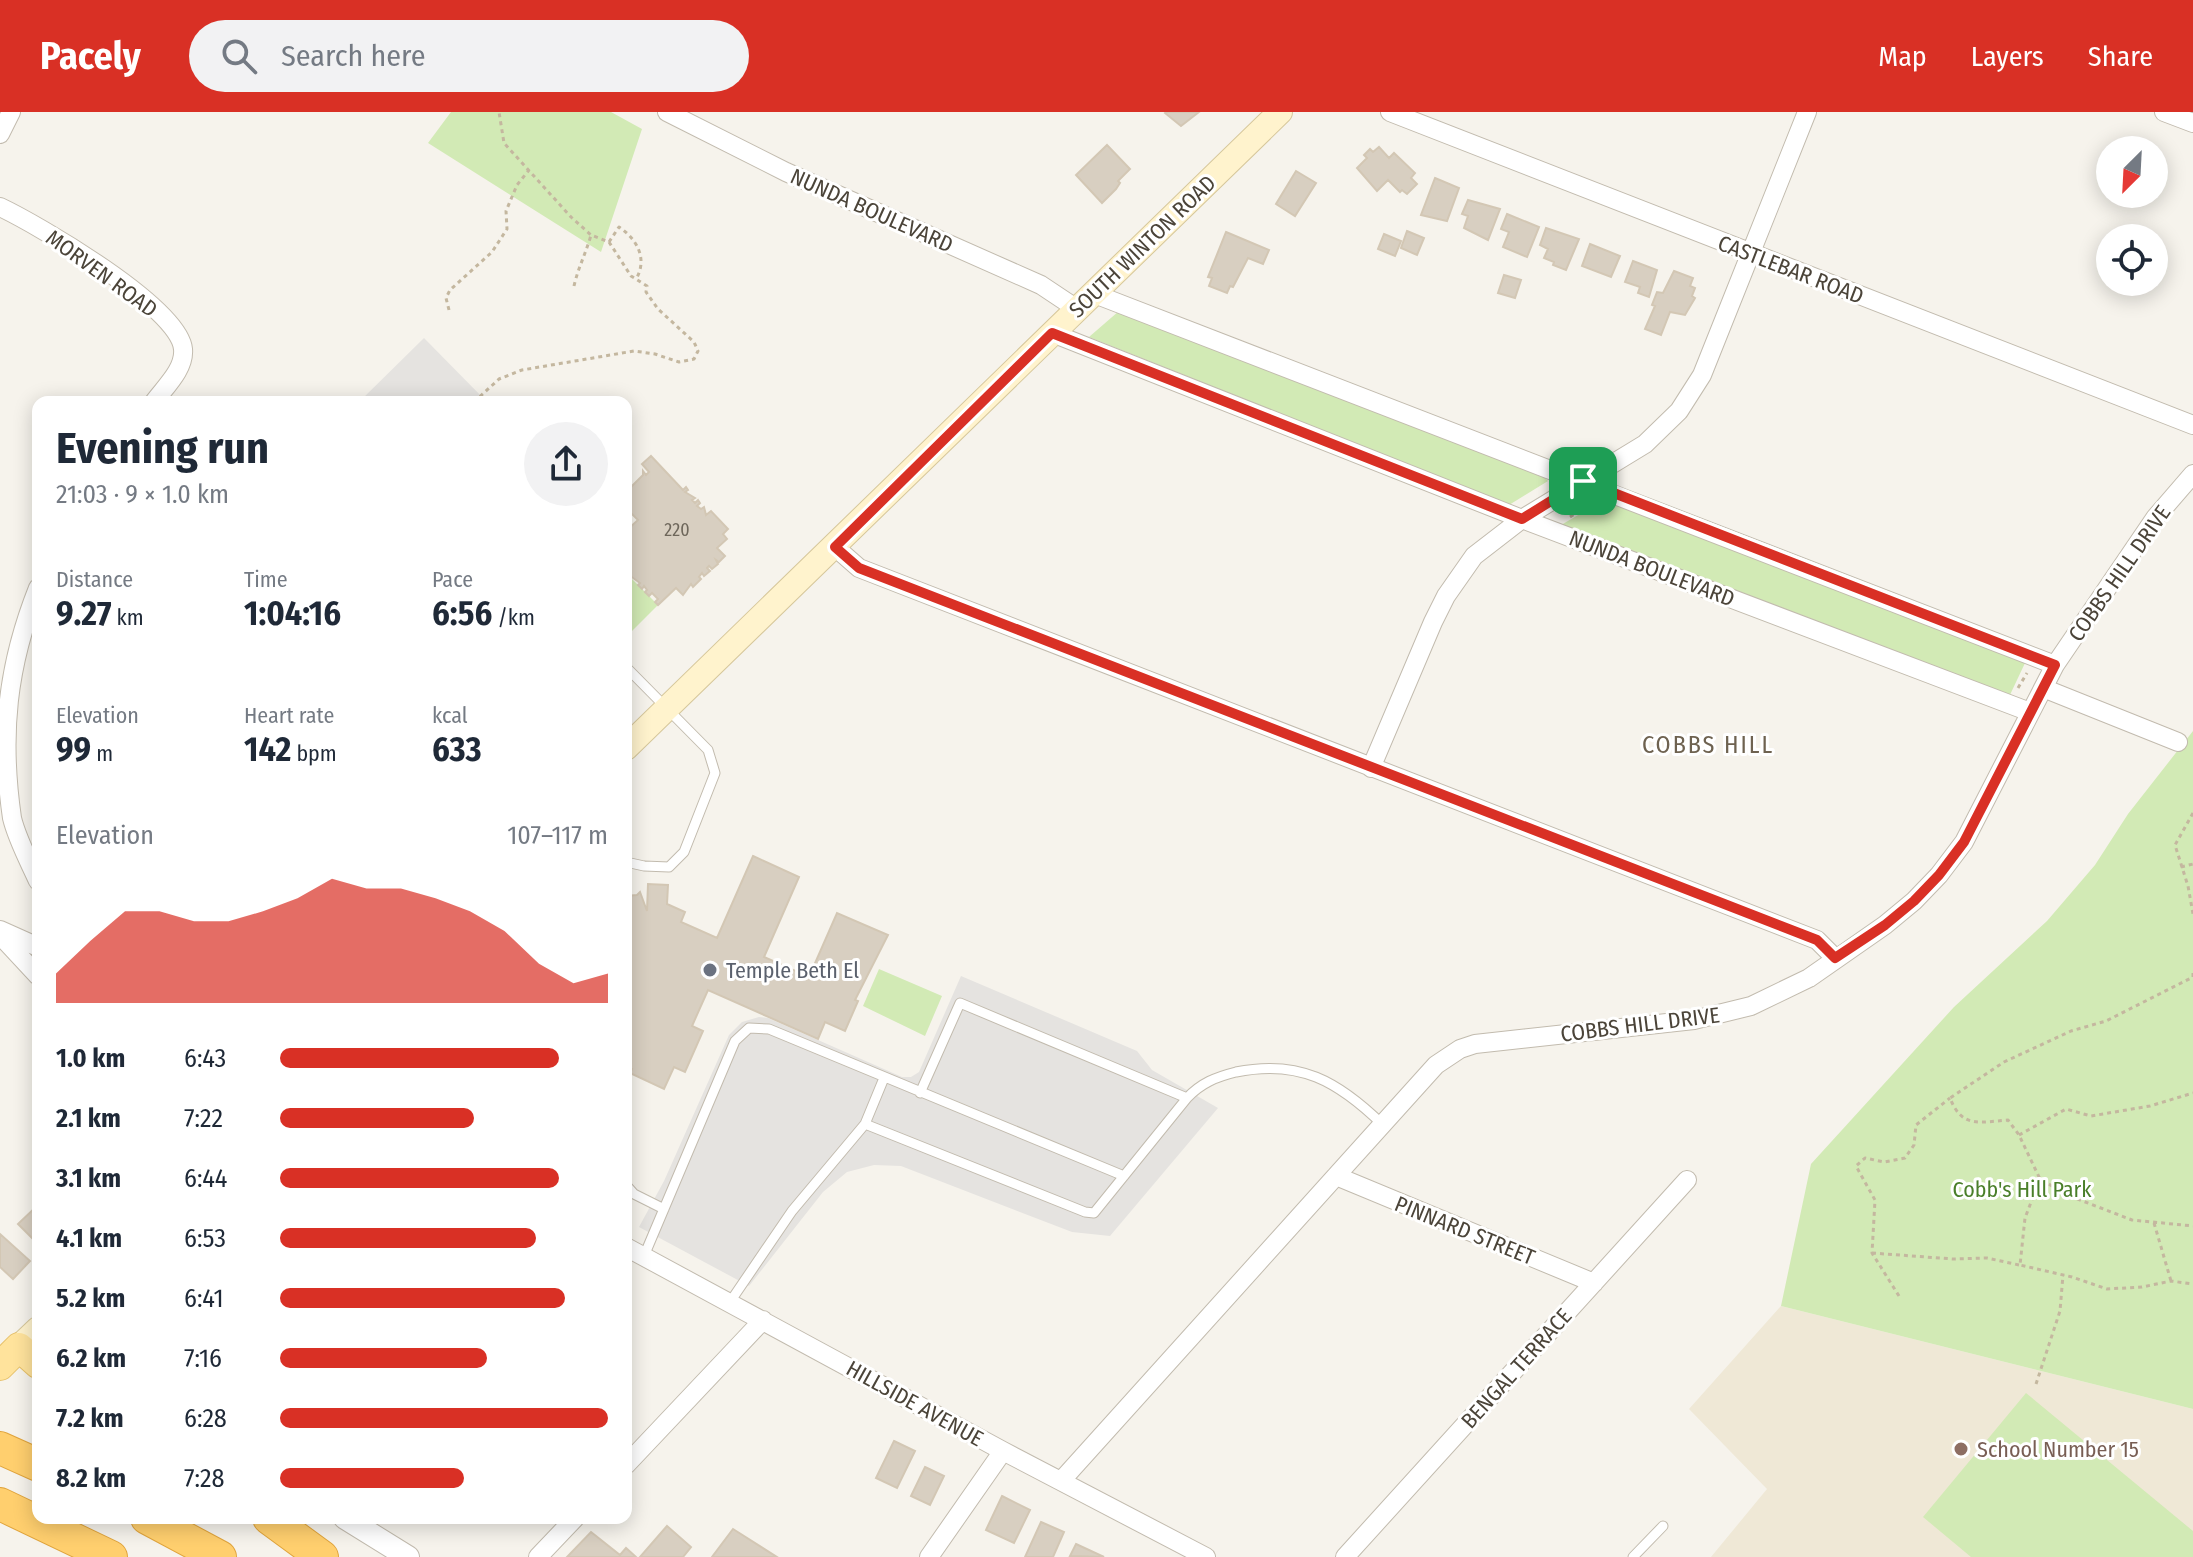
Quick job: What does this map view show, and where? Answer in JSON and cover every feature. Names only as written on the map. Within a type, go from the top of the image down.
[{"type":"highway","points":[[0,1448],[32,1462]]},
{"type":"highway","points":[[0,1504],[32,1519]]},
{"type":"highway","points":[[42,1524],[111,1557]]},
{"type":"highway","points":[[158,1524],[220,1557]]},
{"type":"highway","points":[[277,1524],[322,1557]]},
{"type":"main road","name":"SOUTH WINTON ROAD","points":[[632,742],[1280,112]]},
{"type":"street","points":[[0,134],[11,112]]},
{"type":"street","name":"NUNDA BOULEVARD","points":[[667,112],[786,172],[1041,285],[1583,481],[2055,665]]},
{"type":"street","name":"CASTLEBAR ROAD","points":[[1390,112],[2193,425]]},
{"type":"street","points":[[1371,768],[1419,651],[1446,596],[1474,556],[1522,519],[1645,444],[1679,411],[1702,375],[1807,112]]},
{"type":"street","points":[[2164,112],[2193,123]]},
{"type":"street","name":"MORVEN ROAD","points":[[0,207],[59,240],[128,287],[170,325],[181,340],[183,357],[176,373],[159,396]]},
{"type":"street","name":"NUNDA BOULEVARD","points":[[1052,333],[1522,519],[2030,712]]},
{"type":"street","name":"COBBS HILL DRIVE","points":[[1061,1481],[1436,1065],[1460,1049],[1475,1044],[1694,1020],[1723,1014],[1777,995],[1809,978],[1914,901],[1964,842],[2055,665],[2155,518],[2193,474]]},
{"type":"street","points":[[835,547],[859,568],[1817,940],[1835,958]]},
{"type":"street","points":[[32,603],[19,635],[5,691],[1,750],[12,820],[32,867]]},
{"type":"street","points":[[2043,688],[2178,742]]},
{"type":"street","points":[[0,933],[32,945]]},
{"type":"street","points":[[0,933],[32,969]]},
{"type":"street","name":"PINNARD STREET","points":[[1336,1176],[1594,1283]]},
{"type":"street","name":"BENGAL TERRACE","points":[[1345,1557],[1687,1180]]},
{"type":"street","name":"HILLSIDE AVENUE","points":[[632,1250],[1206,1557]]},
{"type":"street","points":[[632,1459],[763,1320]]},
{"type":"street","points":[[929,1557],[1003,1451]]},
{"type":"street","points":[[355,1524],[408,1557]]},
{"type":"street","points":[[538,1557],[569,1524]]},
{"type":"lane","points":[[632,673],[708,750],[715,773],[684,852],[669,867],[632,863]]},
{"type":"lane","points":[[920,1093],[960,1003],[1187,1098]]},
{"type":"lane","points":[[644,1256],[735,1041],[749,1028],[769,1029],[1124,1176]]},
{"type":"lane","points":[[865,1124],[1094,1213],[1187,1098],[1199,1086],[1219,1076],[1265,1067],[1305,1071],[1338,1088],[1383,1125]]},
{"type":"lane","points":[[730,1302],[792,1211],[865,1124],[884,1078]]},
{"type":"lane","points":[[632,1192],[664,1209]]},
{"type":"lane","points":[[1633,1557],[1663,1526]]},
{"type":"path","points":[[481,396],[499,379],[522,370],[634,351],[679,362],[694,359],[698,351],[694,342],[658,309],[646,292],[647,286],[636,279],[609,242],[591,235],[504,143],[499,112]]},
{"type":"path","points":[[449,310],[446,298],[450,290],[492,252],[507,229],[506,211],[517,185],[529,170]]},
{"type":"path","points":[[609,242],[619,227],[632,235],[639,246],[640,255],[636,279]]},
{"type":"path","points":[[574,286],[577,269],[585,257],[591,235]]},
{"type":"path","points":[[1560,523],[1598,500]]},
{"type":"path","points":[[2012,698],[2028,671]]},
{"type":"path","points":[[2193,813],[2175,845],[2193,914]]},
{"type":"path","points":[[2181,867],[2193,864]]},
{"type":"path","points":[[1899,1296],[1872,1253],[1875,1200],[1856,1166],[1865,1158],[1884,1162],[1905,1158],[1914,1145],[1916,1125],[2004,1062],[2071,1031],[2106,1021],[2193,976]]},
{"type":"path","points":[[2019,1135],[2066,1109],[2091,1116],[2150,1106],[2193,1093]]},
{"type":"path","points":[[1950,1098],[1955,1113],[1971,1122],[2008,1120],[2019,1135],[2040,1179],[2067,1195],[2132,1220],[2193,1226]]},
{"type":"path","points":[[2020,1265],[2025,1218],[2040,1179]]},
{"type":"path","points":[[2154,1222],[2171,1281]]},
{"type":"path","points":[[1872,1253],[1953,1259],[1987,1258],[2063,1275],[2107,1289],[2171,1281],[2193,1284]]},
{"type":"path","points":[[2036,1384],[2060,1311],[2063,1275]]},
{"type":"shaded area","points":[[424,338],[481,396],[365,396]]},
{"type":"shaded area","points":[[961,976],[1137,1051],[1152,1070],[1218,1108],[1110,1236],[1072,1232],[901,1166],[874,1165],[847,1172],[823,1192],[749,1286],[639,1227],[664,1181],[729,1035],[742,1022],[768,1018],[902,1077],[911,1077],[919,1072]]},
{"type":"shaded area","name":"School Number 15","points":[[1781,1306],[2193,1409],[2193,1557],[1711,1557],[1767,1489],[1689,1409]]},
{"type":"green space","points":[[451,112],[611,112],[642,129],[601,252],[428,143]]},
{"type":"green space","points":[[1119,311],[1543,476],[1548,481],[1509,505],[1089,337]]},
{"type":"green space","points":[[1604,500],[2025,663],[2009,697],[1561,525]]},
{"type":"green space","points":[[632,579],[658,605],[632,631]]},
{"type":"green space","name":"Cobb's Hill Park","points":[[2193,731],[2193,1409],[1781,1306],[1811,1164],[1954,1007],[2047,921],[2095,865],[2128,814]]},
{"type":"green space","points":[[879,969],[942,996],[925,1036],[863,1006]]},
{"type":"green space","points":[[2026,1393],[2193,1531],[2193,1557],[1971,1557],[1923,1517]]},
{"type":"building","points":[[1166,112],[1199,112],[1181,126],[1165,113]]},
{"type":"building","points":[[1107,145],[1130,169],[1102,203],[1076,175]]},
{"type":"building","points":[[1379,147],[1389,158],[1394,153],[1415,173],[1411,178],[1417,184],[1407,194],[1402,190],[1400,192],[1388,180],[1377,191],[1357,168],[1367,158],[1364,155],[1370,149],[1373,152]]},
{"type":"building","points":[[1296,171],[1316,183],[1295,216],[1276,204]]},
{"type":"building","points":[[1435,178],[1459,188],[1447,221],[1421,215]]},
{"type":"building","points":[[1468,200],[1500,209],[1488,240],[1464,228],[1468,216],[1462,214]]},
{"type":"building","points":[[1507,214],[1539,227],[1527,257],[1503,247],[1509,232],[1501,229]]},
{"type":"building","points":[[1546,228],[1579,239],[1566,270],[1544,258],[1548,249],[1540,245]]},
{"type":"building","points":[[1407,231],[1424,238],[1417,255],[1401,248]]},
{"type":"building","points":[[1226,232],[1269,250],[1263,264],[1248,258],[1227,293],[1209,286],[1212,278],[1208,277]]},
{"type":"building","points":[[1384,234],[1401,241],[1395,256],[1378,249]]},
{"type":"building","points":[[1590,244],[1620,256],[1611,277],[1582,266]]},
{"type":"building","points":[[1633,261],[1657,270],[1649,297],[1638,293],[1640,287],[1625,282]]},
{"type":"building","points":[[1674,271],[1693,278],[1690,286],[1695,288],[1692,296],[1695,298],[1685,315],[1670,312],[1661,335],[1645,329],[1655,306],[1652,305],[1657,292],[1663,293]]},
{"type":"building","points":[[1504,275],[1521,280],[1515,298],[1498,293]]},
{"type":"building","points":[[651,456],[683,490],[686,487],[688,490],[685,492],[695,498],[692,500],[695,503],[698,500],[700,503],[697,506],[701,509],[704,507],[706,515],[711,511],[728,529],[723,534],[727,539],[717,548],[725,556],[719,562],[716,560],[718,564],[712,569],[709,566],[710,571],[704,576],[702,573],[701,579],[693,587],[691,584],[683,595],[676,588],[658,605],[655,602],[658,599],[652,593],[649,596],[644,586],[642,589],[632,577],[632,526],[638,520],[632,514],[632,486],[643,471],[646,475],[649,472],[642,464]]},
{"type":"building","name":"Temple Beth El","points":[[753,856],[799,877],[764,957],[809,977],[837,913],[888,935],[855,1000],[858,1001],[845,1031],[825,1022],[818,1039],[708,990],[692,1026],[703,1031],[685,1072],[674,1067],[664,1089],[632,1074],[632,895],[640,892],[647,911],[648,884],[668,885],[667,904],[685,912],[681,922],[717,938]]},
{"type":"building","points":[[32,1211],[32,1238],[18,1224]]},
{"type":"building","points":[[0,1234],[30,1261],[13,1279],[0,1267]]},
{"type":"building","points":[[894,1441],[915,1451],[897,1488],[876,1478]]},
{"type":"building","points":[[925,1467],[944,1476],[930,1505],[911,1496]]},
{"type":"building","points":[[1002,1496],[1030,1510],[1014,1543],[986,1530]]},
{"type":"building","points":[[1041,1522],[1064,1532],[1053,1557],[1025,1557]]},
{"type":"building","points":[[667,1526],[691,1547],[683,1557],[640,1557]]},
{"type":"building","points":[[733,1529],[777,1557],[712,1557]]},
{"type":"building","points":[[591,1532],[620,1555],[626,1548],[636,1557],[567,1557]]},
{"type":"building","points":[[1076,1544],[1104,1557],[1070,1556]]},
{"type":"place","name":"Temple Beth El","points":[[710,970]]},
{"type":"place","name":"School Number 15","points":[[1961,1449]]},
{"type":"district","name":"COBBS HILL","points":[[1708,745]]},
{"type":"route","points":[[1052,333],[1522,519],[1583,481],[2055,665],[1964,842],[1914,901],[1885,925],[1835,958],[1817,940],[859,568],[835,547],[1052,333]]}]
